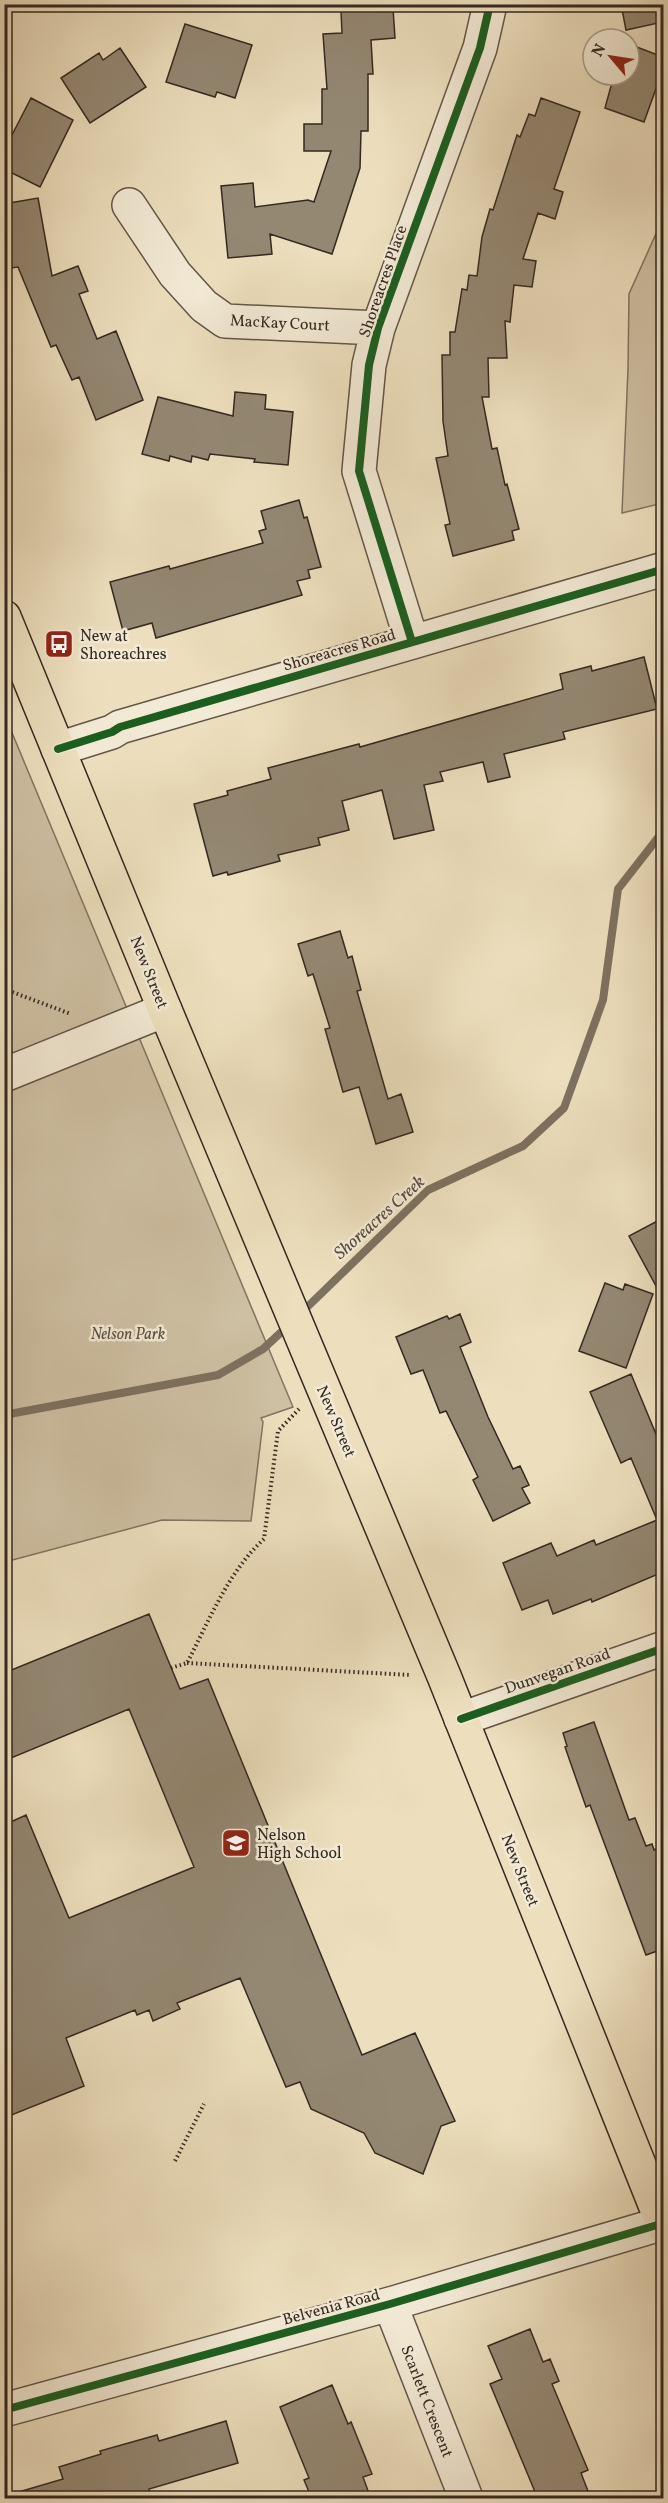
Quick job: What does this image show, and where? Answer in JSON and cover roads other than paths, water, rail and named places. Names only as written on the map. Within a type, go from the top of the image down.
[{"type":"main road","name":"New Street","points":[[4,616],[165,1010],[444,1676],[663,2224]]},
{"type":"street","name":"Shoreacres Place","points":[[412,642],[359,471],[369,365],[378,328],[480,48],[490,4]]},
{"type":"street","name":"MacKay Court","points":[[129,205],[175,274],[204,306],[225,321],[378,328]]},
{"type":"street","name":"Shoreacres Road","points":[[58,749],[112,732],[120,727],[663,569]]},
{"type":"street","points":[[4,1075],[165,1010]]},
{"type":"street","name":"Dunvegan Road","points":[[461,1719],[663,1648]]},
{"type":"street","name":"Belvenia Road","points":[[4,2410],[390,2304],[663,2224]]},
{"type":"street","name":"Scarlett Crescent","points":[[390,2304],[466,2499]]},
{"type":"waterway","name":"Shoreacres Creek","points":[[299,1315],[428,1190],[523,1146],[564,1108],[603,1000],[618,889],[664,830]]},
{"type":"waterway","name":"Shoreacres Creek","points":[[4,1415],[218,1375],[263,1349],[290,1324]]},
{"type":"place","name":"New at Shoreachres","points":[[59,644]]},
{"type":"place","name":"Nelson High School","points":[[236,1843]]},
{"type":"park label","name":"Nelson Park","points":[[128,1333]]}]
